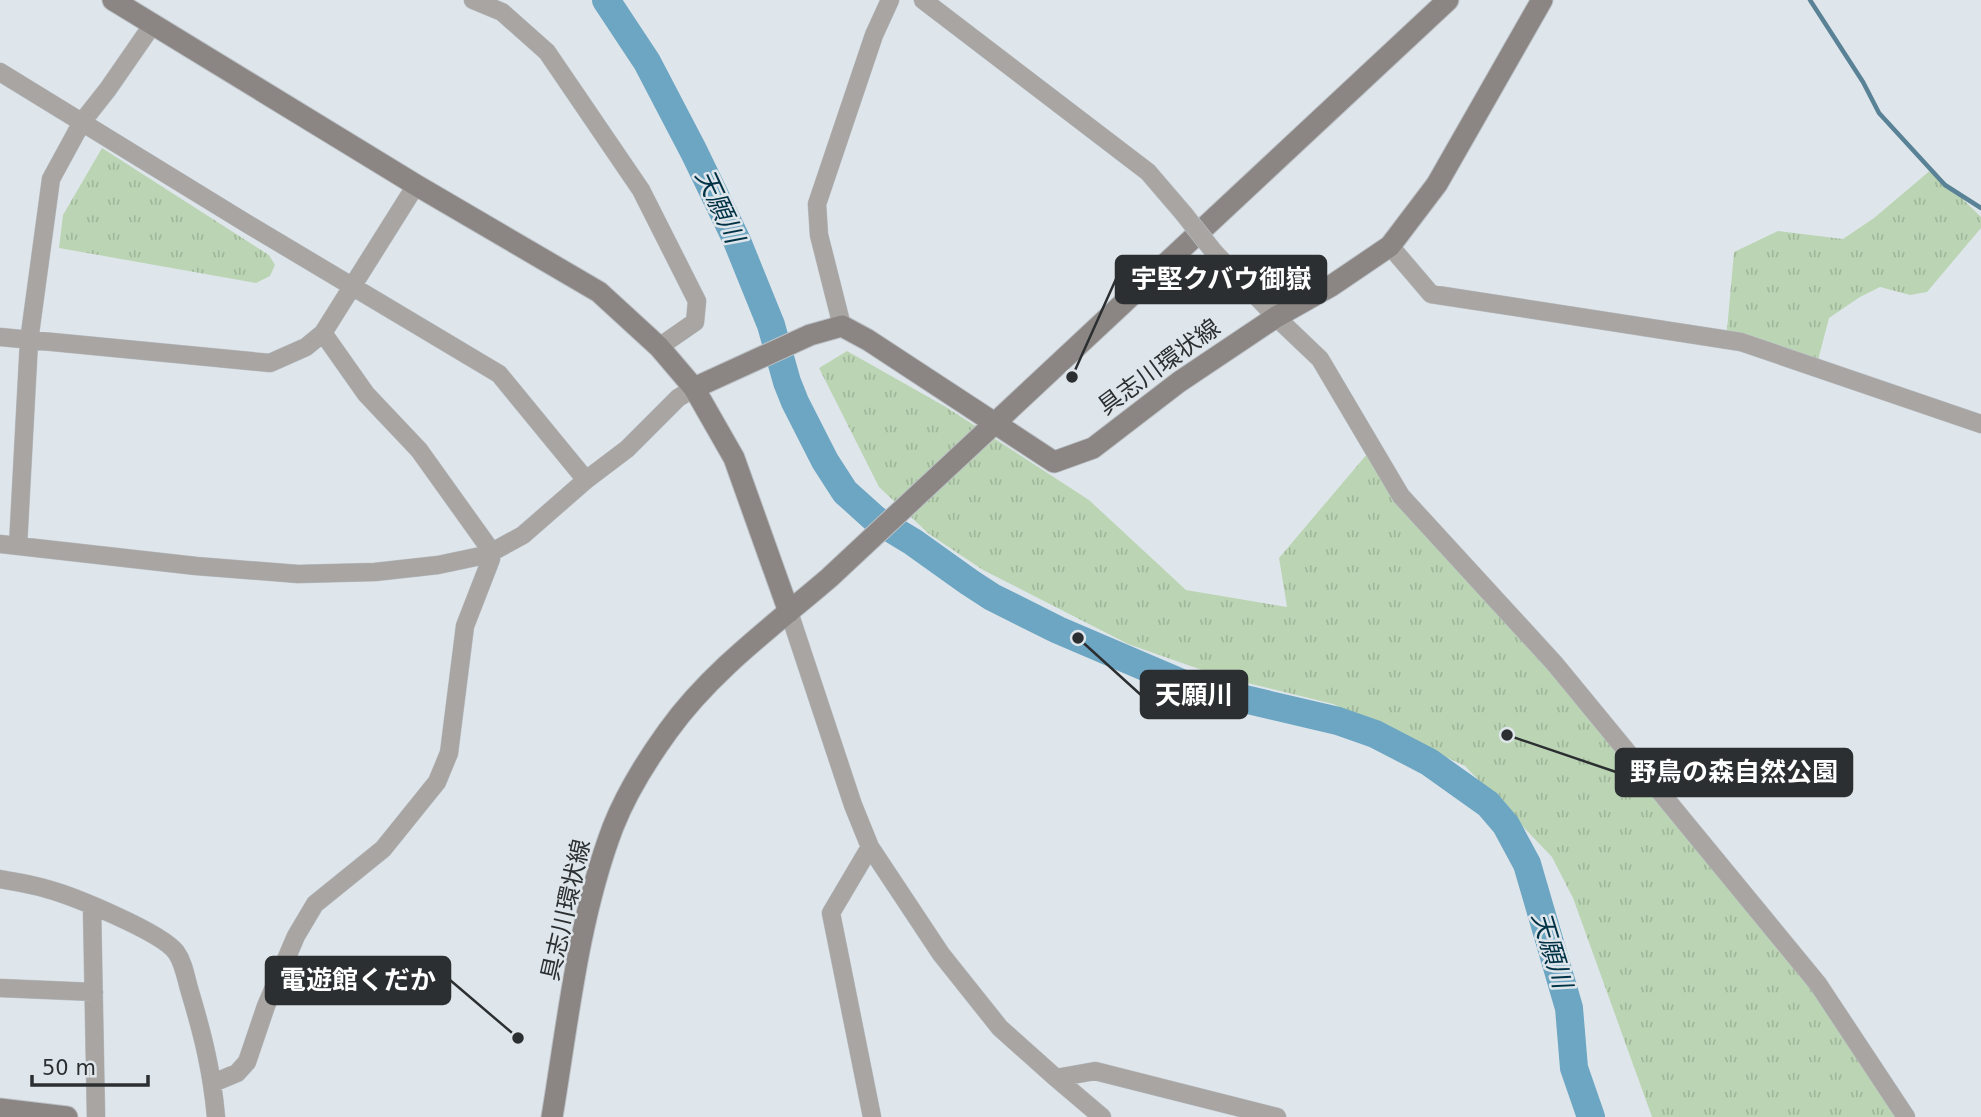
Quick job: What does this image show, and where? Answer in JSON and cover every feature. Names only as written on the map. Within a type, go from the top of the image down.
[{"type":"main road","points":[[113,0],[416,185],[598,292],[659,347],[694,388],[734,458],[789,612]]},
{"type":"main road","name":"具志川環状線","points":[[552,1117],[595,880],[614,825],[639,775],[668,730],[741,652],[829,579],[1448,0]]},
{"type":"main road","name":"具志川環状線","points":[[842,326],[868,340],[1054,462],[1093,448],[1179,382],[1390,246],[1437,184],[1542,0]]},
{"type":"main road","points":[[694,388],[810,335],[842,326]]},
{"type":"main road","points":[[0,1109],[67,1117]]},
{"type":"street","points":[[473,0],[502,12],[547,52],[640,190],[696,300],[695,322],[659,347]]},
{"type":"street","points":[[842,326],[819,235],[817,204],[874,36],[890,0]]},
{"type":"street","points":[[923,0],[1148,172],[1214,253],[1320,359],[1402,496],[1555,664],[1818,984],[1906,1117]]},
{"type":"street","points":[[153,24],[82,122],[51,179],[29,341],[9,545],[215,568],[298,574],[395,570],[438,565],[492,552],[523,535],[586,480],[627,449],[678,398],[694,388]]},
{"type":"street","points":[[0,72],[499,374],[586,480]]},
{"type":"street","points":[[0,337],[270,363],[306,346],[323,333],[416,185]]},
{"type":"street","points":[[1390,246],[1431,294],[1741,342],[1981,424]]},
{"type":"street","points":[[213,1083],[237,1073],[247,1062],[266,1006],[300,928],[315,904],[383,849],[441,775],[449,753],[465,626],[490,565],[492,552],[419,450],[366,394],[323,333]]},
{"type":"street","points":[[789,612],[853,806],[870,847],[941,954],[1000,1028],[1102,1117]]},
{"type":"street","points":[[870,847],[831,913],[872,1117]]},
{"type":"street","points":[[0,879],[47,888],[144,930],[163,940],[175,951],[185,974],[206,1044],[216,1117]]},
{"type":"street","points":[[92,907],[96,1117]]},
{"type":"street","points":[[0,988],[94,992]]},
{"type":"street","points":[[1056,1078],[1095,1071],[1277,1117]]},
{"type":"green space","points":[[102,148],[269,255],[275,265],[270,276],[256,283],[59,248],[63,215]]},
{"type":"green space","points":[[1932,169],[1981,217],[1981,228],[1927,292],[1910,295],[1880,287],[1829,318],[1816,368],[1726,341],[1734,252],[1778,231],[1843,239],[1874,218]]},
{"type":"green space","points":[[847,351],[946,407],[1089,500],[1186,590],[1287,607],[1279,558],[1373,447],[1402,496],[1818,984],[1906,1117],[1652,1117],[1573,898],[1552,857],[1465,766],[1333,704],[1219,676],[1128,644],[983,570],[929,534],[879,487],[819,368]]},
{"type":"waterway","name":"天願川","points":[[606,0],[647,62],[694,152],[737,241],[771,325],[795,402],[825,461],[845,492],[875,519],[992,597],[1058,630],[1189,686],[1338,721],[1375,734],[1429,762],[1488,804],[1506,825],[1527,864],[1569,1008],[1574,1068],[1591,1117]]},
{"type":"waterway","points":[[1810,0],[1863,82],[1879,113],[1945,185],[1981,208]]},
{"type":"place","name":"宇堅クバウ御嶽","points":[[1072,377]]},
{"type":"place","name":"天願川","points":[[1078,638]]},
{"type":"place","name":"野鳥の森自然公園","points":[[1507,735]]},
{"type":"place","name":"電遊館くだか","points":[[518,1038]]}]
